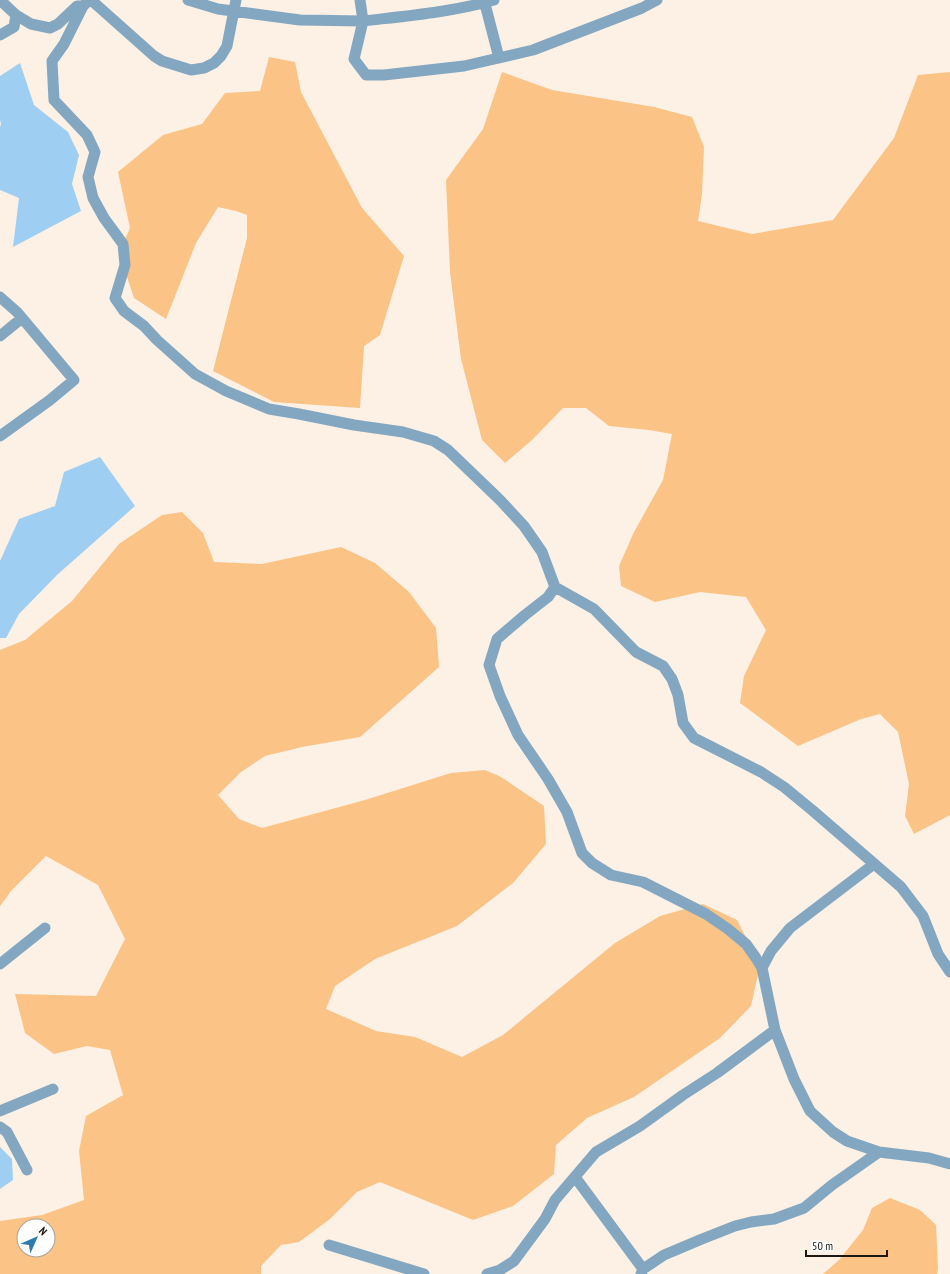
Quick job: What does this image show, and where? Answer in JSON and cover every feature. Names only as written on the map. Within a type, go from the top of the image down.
[{"type":"street","points":[[0,0],[16,14],[31,24],[50,28],[58,24],[77,6],[88,2]]},
{"type":"street","points":[[188,0],[218,9],[235,6],[300,20],[363,21],[426,13],[488,1],[499,58]]},
{"type":"street","points":[[360,0],[363,21],[354,59],[366,75],[384,75],[464,66],[532,50],[642,8],[657,0]]},
{"type":"street","points":[[88,2],[154,56],[162,61],[191,70],[204,68],[214,63],[221,56],[227,46],[235,6]]},
{"type":"street","points":[[88,2],[64,44],[52,61],[54,100],[87,135],[95,152],[88,177],[93,198],[104,218],[123,244],[125,265],[115,298],[124,311],[144,326],[157,340],[195,374],[226,391],[269,409],[354,425],[403,432],[434,441],[448,450],[490,490],[524,526],[542,552],[555,587],[594,609],[636,652],[663,666],[672,679],[678,695],[683,723],[694,738],[762,772],[784,787],[901,887],[923,916],[938,954],[950,972]]},
{"type":"street","points":[[0,34],[14,27],[16,14]]},
{"type":"street","points":[[0,297],[22,318],[74,380],[50,400],[1,434]]},
{"type":"street","points":[[0,336],[22,318]]},
{"type":"street","points":[[555,587],[548,597],[497,639],[488,665],[518,735],[568,812],[582,853],[592,863],[611,875],[643,882],[706,914],[746,944],[762,968],[775,1030],[794,1079],[810,1110],[833,1132],[847,1141],[879,1152],[929,1158],[950,1164]]},
{"type":"street","points":[[762,968],[771,951],[790,928],[874,864]]},
{"type":"street","points":[[0,964],[45,928]]},
{"type":"street","points":[[487,1274],[500,1270],[514,1262],[545,1219],[555,1200],[596,1152],[640,1126],[775,1030]]},
{"type":"street","points":[[0,1111],[53,1089]]},
{"type":"street","points":[[0,1127],[7,1132],[27,1170]]},
{"type":"street","points":[[575,1177],[642,1271],[664,1255],[735,1226],[751,1222],[774,1220],[804,1208],[832,1185],[879,1152]]},
{"type":"street","points":[[328,1245],[424,1274]]},
{"type":"shaded area","points":[[269,57],[295,62],[301,92],[362,208],[404,256],[380,335],[364,346],[360,408],[274,402],[213,371],[247,238],[247,215],[218,207],[196,243],[166,319],[134,298],[119,253],[130,228],[118,172],[163,135],[202,124],[225,93],[260,91]]},
{"type":"shaded area","points":[[502,72],[552,90],[654,107],[692,117],[704,147],[702,194],[698,221],[752,234],[833,220],[894,138],[918,75],[950,72],[950,815],[914,834],[905,816],[909,784],[898,732],[880,714],[861,719],[798,746],[740,703],[744,676],[766,630],[746,597],[700,592],[655,602],[621,586],[619,566],[634,532],[663,480],[672,434],[609,426],[586,408],[563,408],[532,440],[505,463],[482,440],[461,359],[450,272],[446,180],[483,129]]},
{"type":"shaded area","points":[[182,512],[203,533],[214,562],[262,564],[341,547],[375,563],[409,592],[436,628],[439,667],[360,737],[302,747],[265,756],[241,772],[218,795],[239,819],[262,828],[365,800],[451,773],[485,770],[501,777],[544,806],[546,844],[513,883],[457,926],[375,959],[335,986],[326,1009],[376,1031],[415,1037],[462,1057],[503,1035],[615,943],[660,916],[703,904],[737,920],[760,965],[751,1006],[720,1038],[634,1097],[587,1118],[556,1145],[554,1174],[513,1206],[473,1220],[380,1182],[357,1192],[330,1219],[299,1242],[281,1245],[261,1266],[261,1274],[0,1274],[0,1221],[16,1219],[16,1258],[56,1258],[56,1218],[21,1218],[42,1215],[84,1200],[79,1151],[86,1116],[123,1095],[110,1050],[87,1046],[54,1054],[25,1033],[15,994],[96,996],[125,939],[98,885],[46,856],[11,891],[0,906],[0,650],[25,640],[72,601],[119,544],[162,515]]},
{"type":"shaded area","points":[[890,1198],[920,1210],[936,1225],[937,1274],[823,1274],[839,1260],[863,1230],[872,1208]]},
{"type":"water","points":[[20,63],[34,105],[68,132],[79,155],[72,184],[81,211],[13,247],[19,198],[0,190],[0,76]]},
{"type":"water","points":[[100,457],[135,506],[57,575],[19,614],[6,638],[0,638],[0,561],[19,519],[55,506],[64,472]]},
{"type":"water","points":[[0,1147],[12,1159],[13,1180],[0,1189]]}]
